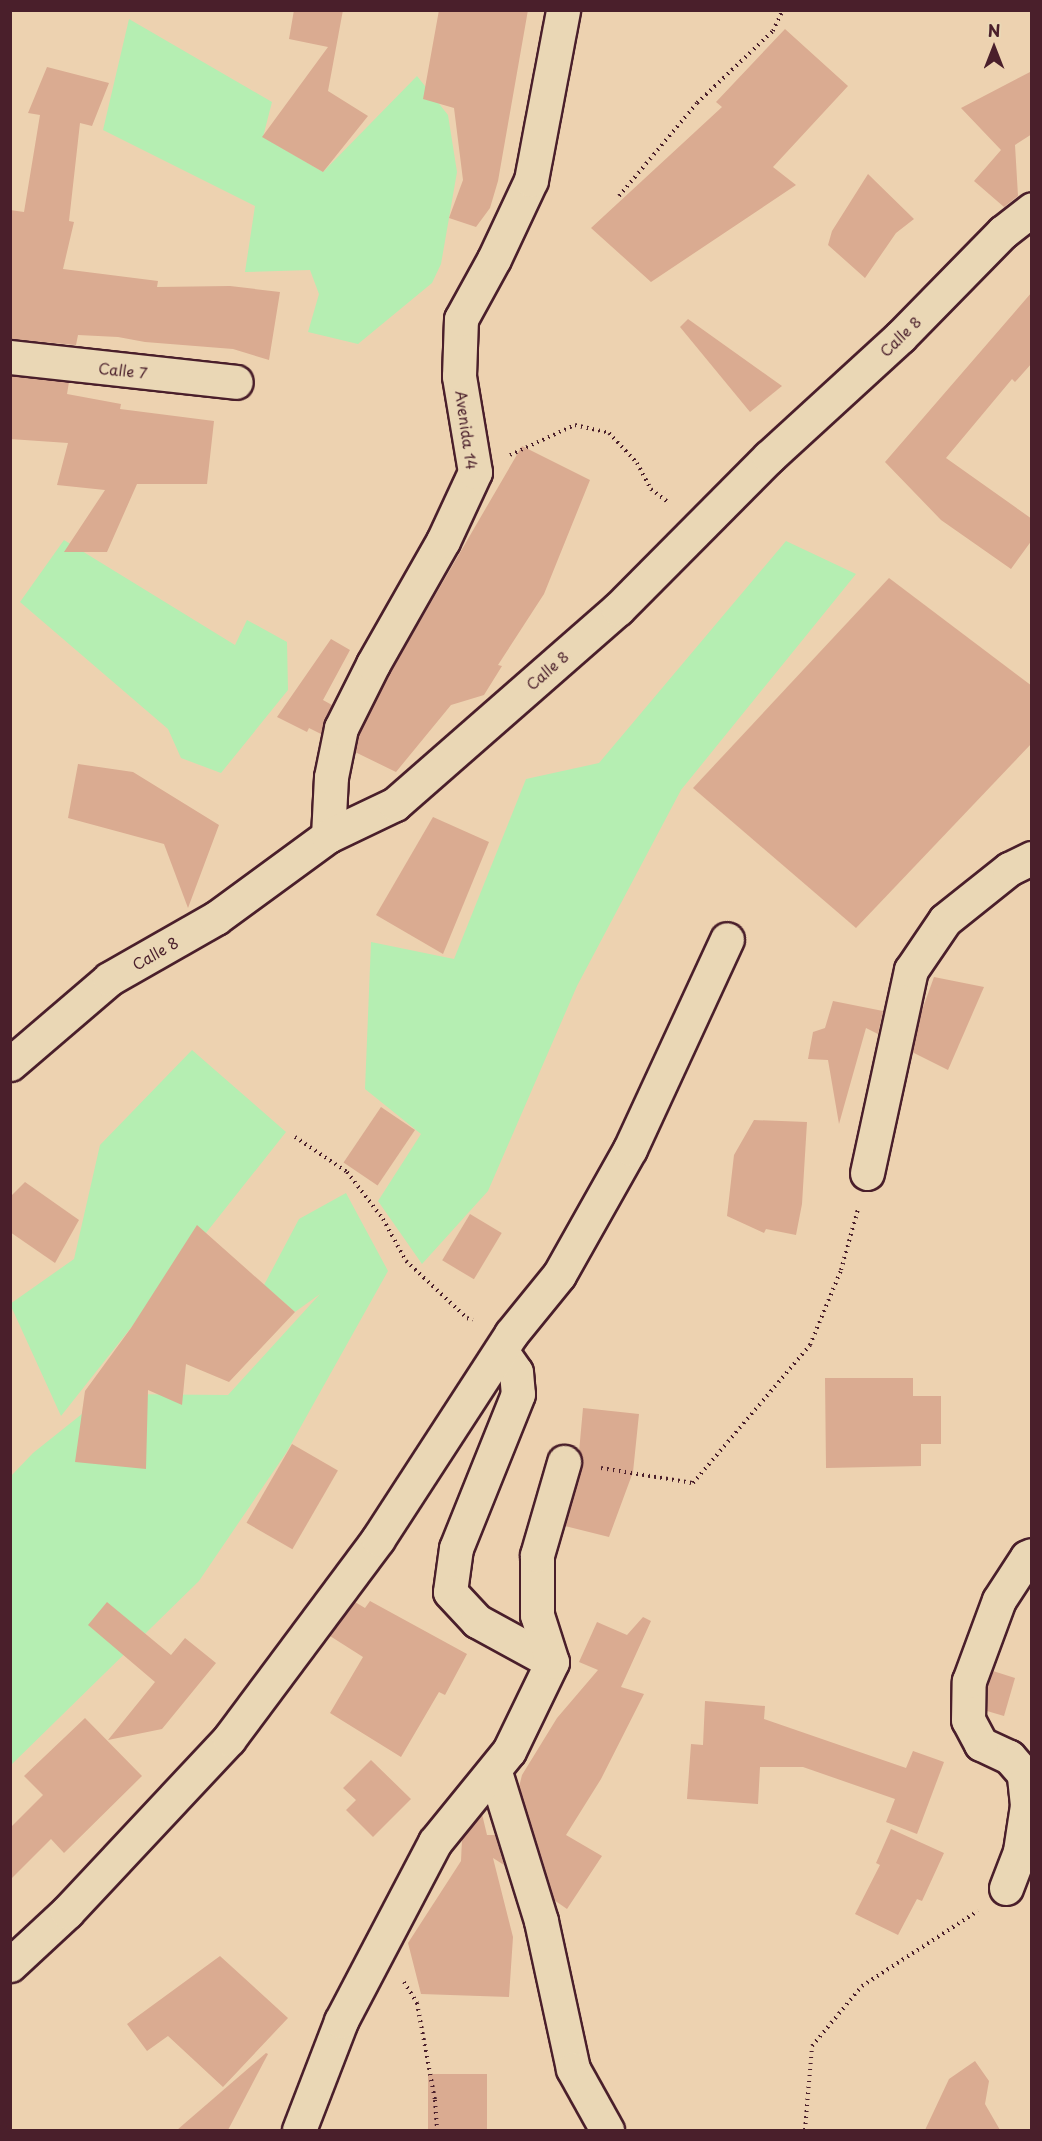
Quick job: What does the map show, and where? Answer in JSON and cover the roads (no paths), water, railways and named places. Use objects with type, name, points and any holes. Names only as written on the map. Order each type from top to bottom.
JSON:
[{"type":"street","name":"Avenida 14","points":[[328,836],[331,777],[341,728],[443,541],[475,472],[459,376],[461,319],[494,259],[531,180],[563,10]]},
{"type":"street","name":"Calle 8","points":[[10,1064],[109,979],[216,918],[328,836],[395,804],[618,609],[769,456],[900,338],[1002,232],[1032,209]]},
{"type":"street","name":"Calle 7","points":[[10,357],[236,382]]},
{"type":"street","points":[[867,1173],[911,970],[945,920],[1009,869],[1032,858]]},
{"type":"street","points":[[10,1965],[67,1912],[230,1739],[378,1539],[507,1343],[559,1275],[630,1149],[728,939]]},
{"type":"street","points":[[507,1343],[516,1372],[518,1394],[456,1548],[450,1592],[477,1621],[552,1662]]},
{"type":"street","points":[[298,2130],[340,2021],[435,1842],[495,1772],[509,1751],[552,1662],[537,1615],[537,1555],[564,1462]]},
{"type":"street","points":[[1006,1887],[1020,1851],[1026,1805],[1024,1774],[1009,1758],[981,1744],[968,1720],[969,1681],[999,1600],[1026,1557],[1032,1555]]},
{"type":"street","points":[[495,1772],[541,1921],[573,2069],[607,2130]]}]
